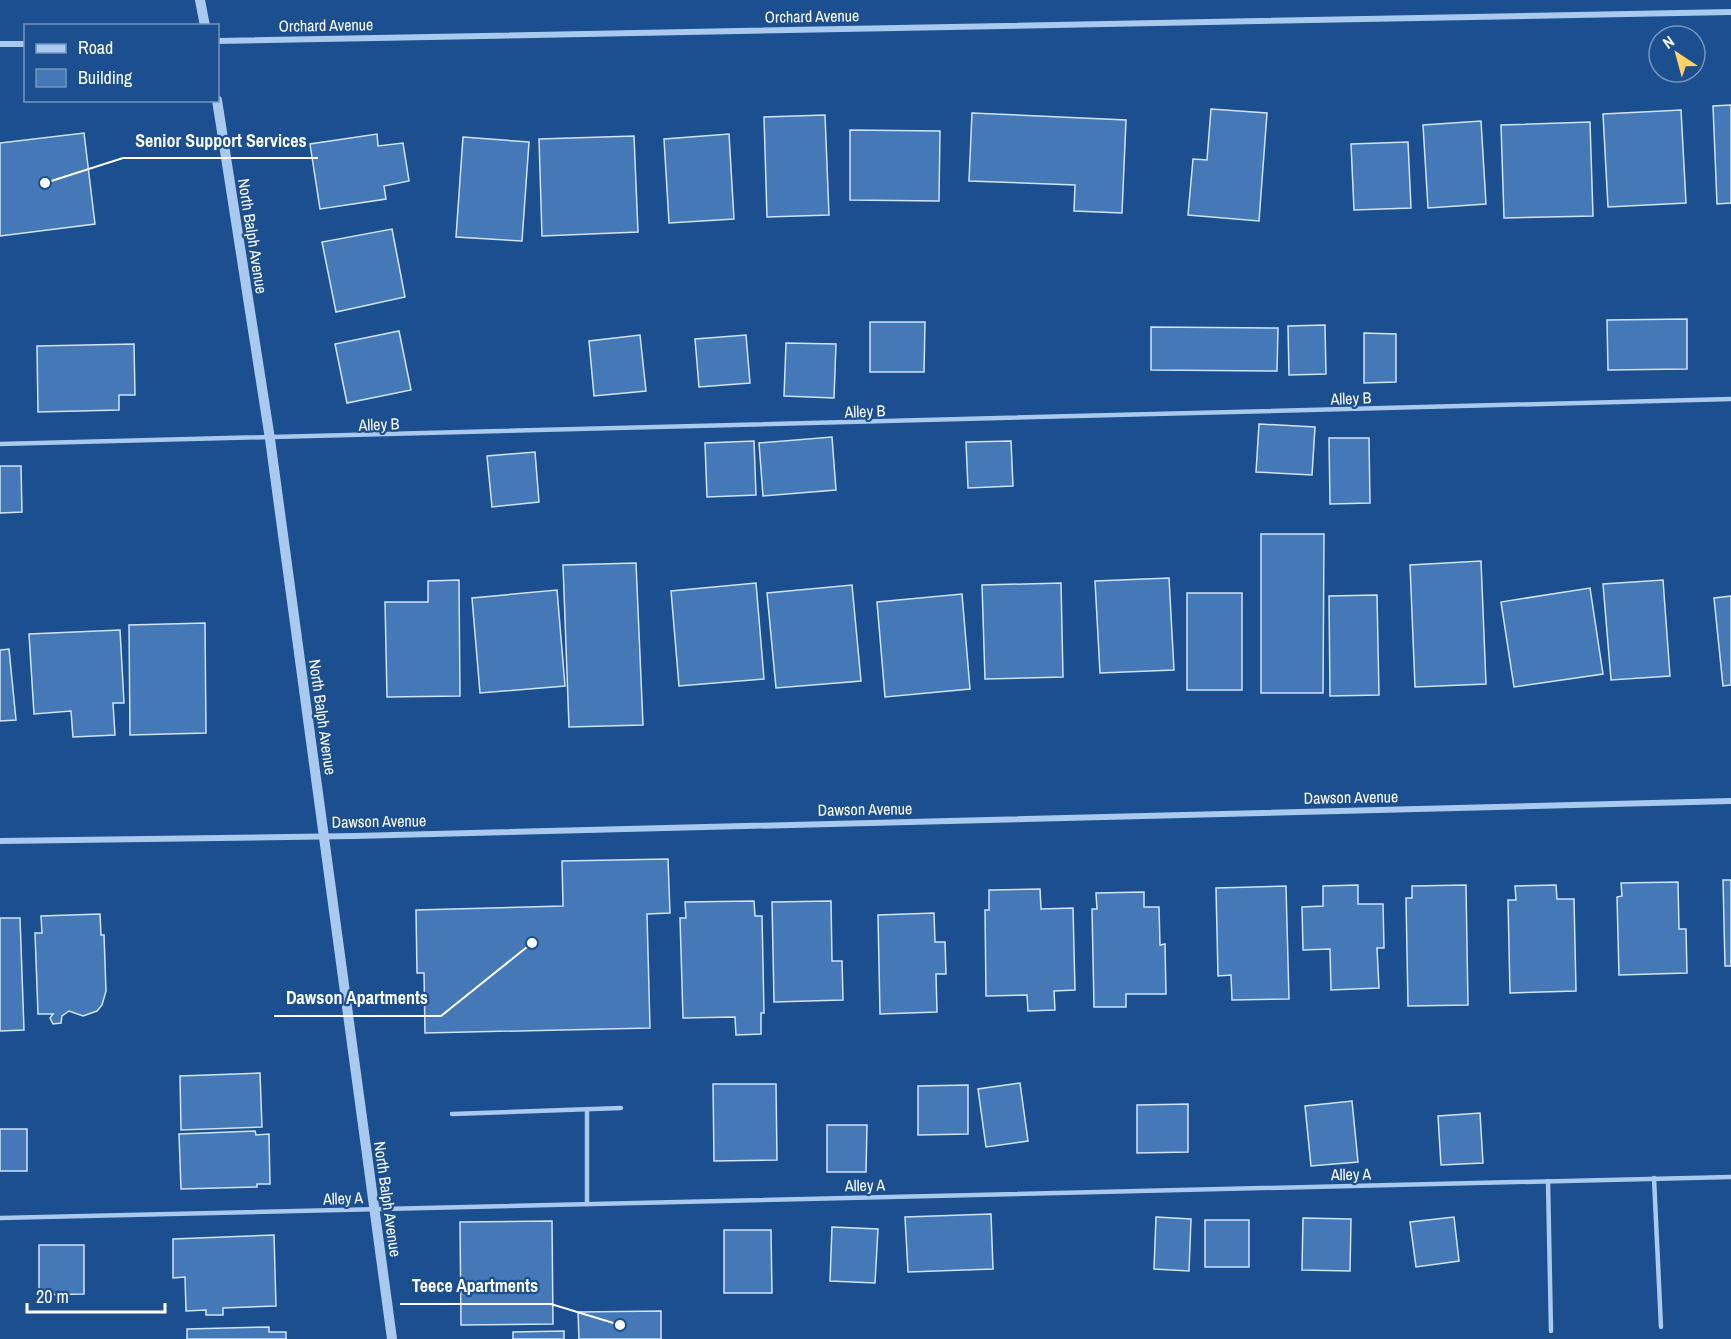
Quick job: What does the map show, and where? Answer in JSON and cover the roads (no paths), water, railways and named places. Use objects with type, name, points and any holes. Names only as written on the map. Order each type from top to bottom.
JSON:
[{"type":"street","points":[[200,0],[205,24]]},
{"type":"street","name":"Orchard Avenue","points":[[219,40],[1731,12]]},
{"type":"street","points":[[0,44],[24,44]]},
{"type":"street","name":"North Balph Avenue","points":[[217,102],[270,439],[392,1339]]},
{"type":"street","name":"Dawson Avenue","points":[[0,841],[324,836],[1731,801]]},
{"type":"lane","name":"Alley B","points":[[0,444],[270,439],[1731,399]]},
{"type":"lane","points":[[452,1114],[621,1108]]},
{"type":"lane","points":[[586,1203],[587,1110]]},
{"type":"lane","name":"Alley A","points":[[0,1218],[1731,1177]]},
{"type":"lane","points":[[1654,1178],[1661,1328]]},
{"type":"lane","points":[[1548,1181],[1551,1330]]},
{"type":"place","name":"Senior Support Services","points":[[45,183]]},
{"type":"place","name":"Dawson Apartments","points":[[532,943]]},
{"type":"place","name":"Teece Apartments","points":[[620,1325]]}]
